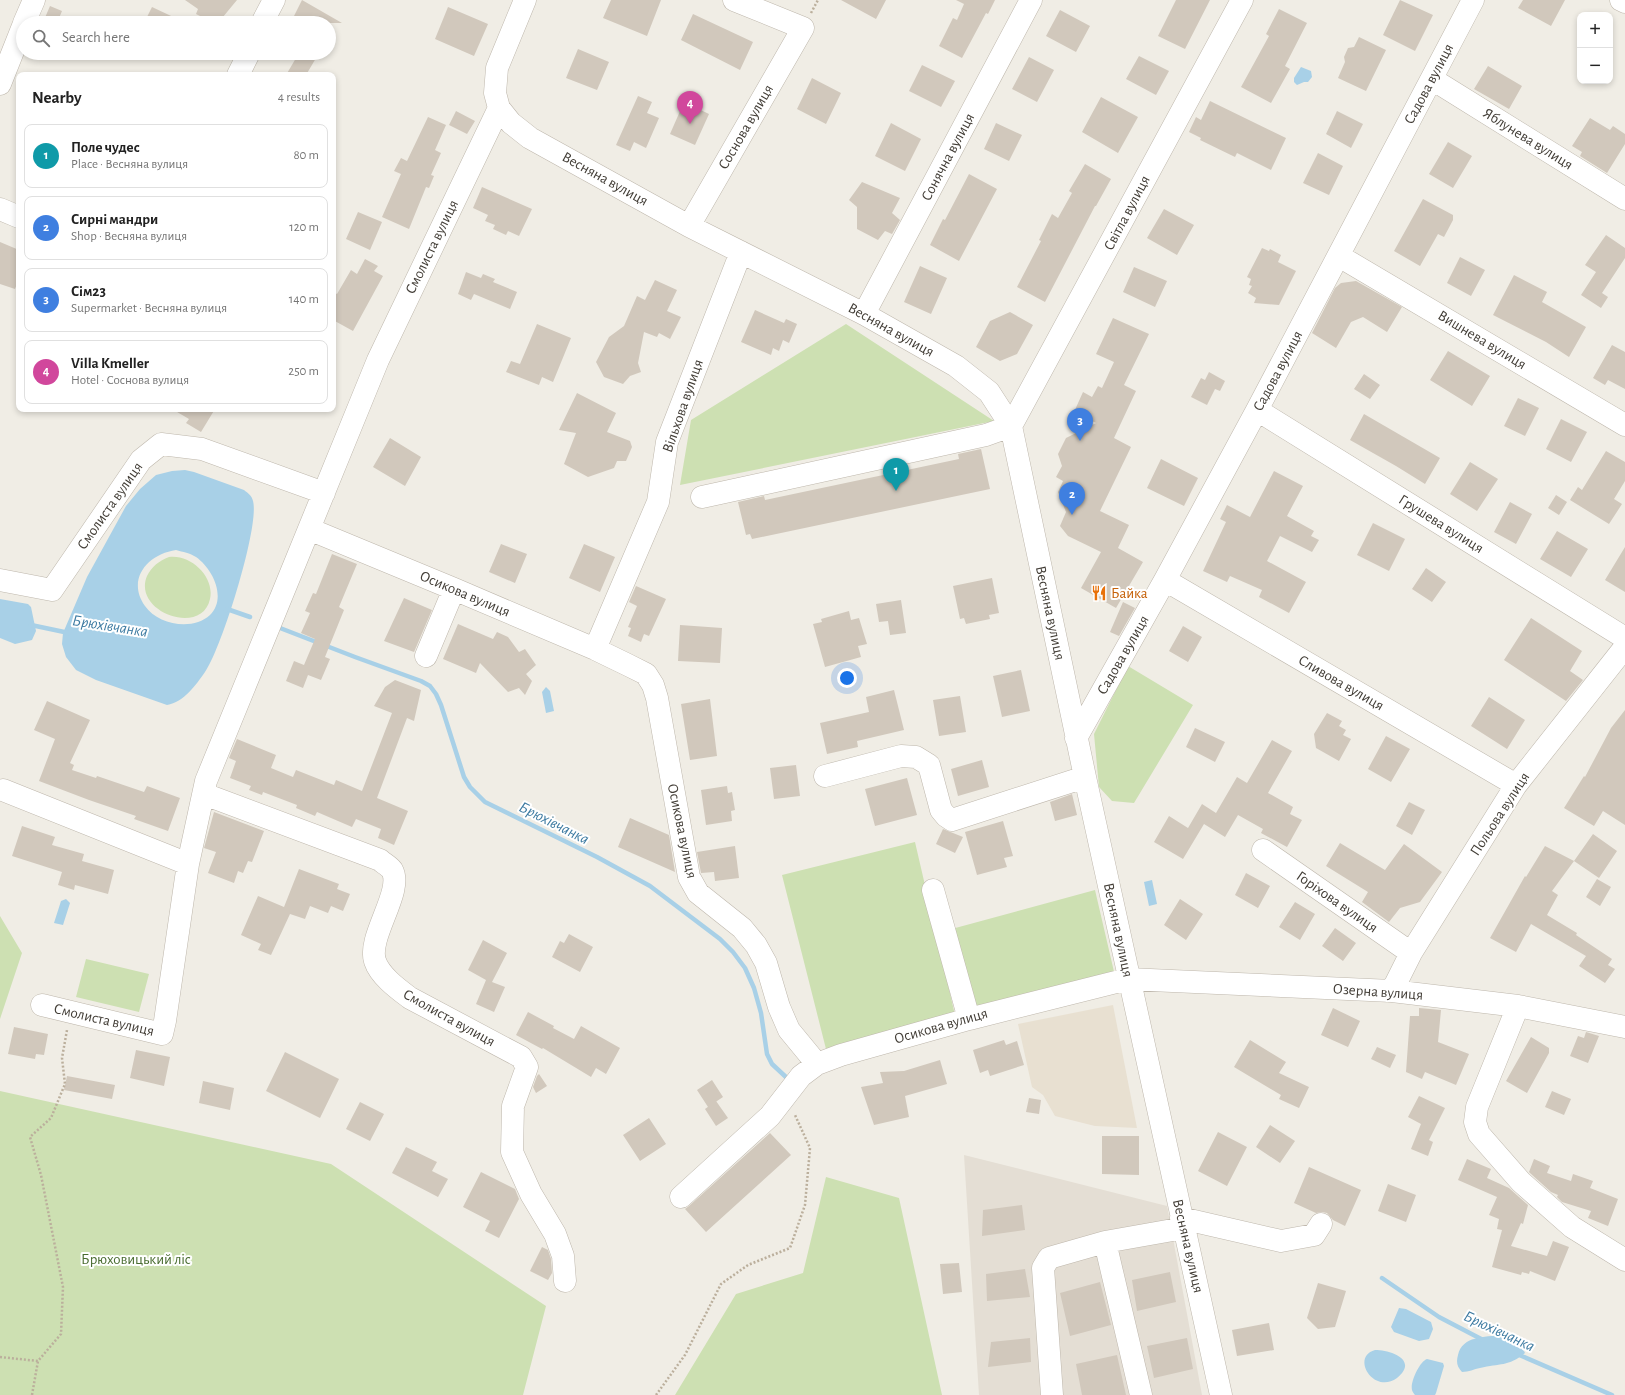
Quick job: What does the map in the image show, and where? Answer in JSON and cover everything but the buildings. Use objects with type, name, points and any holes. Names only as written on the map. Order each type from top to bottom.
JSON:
[{"type":"street","points":[[27,16],[34,0]]},
{"type":"street","points":[[266,16],[274,0]]},
{"type":"street","points":[[499,108],[495,93],[497,68],[525,0]]},
{"type":"street","name":"Соснова вулиця","points":[[689,226],[803,28],[734,0]]},
{"type":"street","name":"Сонячна вулиця","points":[[864,314],[1031,0]]},
{"type":"street","name":"Світла вулиця","points":[[1011,426],[1242,0]]},
{"type":"street","name":"Садова вулиця","points":[[1076,738],[1166,580],[1339,256],[1473,0]]},
{"type":"street","points":[[1621,0],[1625,2]]},
{"type":"street","points":[[0,84],[16,43]]},
{"type":"street","points":[[240,72],[246,60]]},
{"type":"street","name":"Яблунева вулиця","points":[[1432,79],[1625,199]]},
{"type":"street","name":"Весняна вулиця","points":[[499,108],[511,123],[530,138],[689,226],[864,314],[956,366],[989,392],[1011,426],[1084,777],[1221,1395]]},
{"type":"street","name":"Смолиста вулиця","points":[[42,1005],[162,1034],[188,864],[206,781],[378,360],[499,108]]},
{"type":"street","points":[[0,209],[16,216]]},
{"type":"street","name":"Вільхова вулиця","points":[[595,649],[658,502],[667,442],[741,252]]},
{"type":"street","name":"Вишнева вулиця","points":[[1339,256],[1625,425]]},
{"type":"street","name":"Грушева вулиця","points":[[1257,410],[1625,638]]},
{"type":"street","points":[[702,496],[986,435],[1011,426]]},
{"type":"street","name":"Смолиста вулиця","points":[[0,580],[52,590],[141,460],[161,444],[202,449],[324,493]]},
{"type":"street","name":"Осикова вулиця","points":[[309,529],[595,649],[646,674],[657,698],[689,877],[698,893],[742,928],[756,945],[766,963],[779,1007],[789,1030],[816,1064],[841,1055],[969,1018],[1128,979]]},
{"type":"street","name":"Сливова вулиця","points":[[1166,580],[1516,785]]},
{"type":"street","points":[[426,656],[454,589]]},
{"type":"street","name":"Польова вулиця","points":[[1392,992],[1411,953],[1516,785],[1625,647]]},
{"type":"street","points":[[826,776],[901,756],[916,757],[929,765],[941,810],[952,820],[1084,777]]},
{"type":"street","points":[[3,790],[188,864]]},
{"type":"street","name":"Смолиста вулиця","points":[[204,794],[380,860],[391,869],[395,881],[374,948],[375,961],[384,976],[395,988],[410,998],[521,1057],[527,1067],[513,1106],[512,1152],[531,1194],[555,1234],[563,1256],[565,1281]]},
{"type":"street","name":"Горіхова вулиця","points":[[1263,850],[1411,953]]},
{"type":"street","points":[[933,890],[969,1018]]},
{"type":"street","name":"Озерна вулиця","points":[[1128,979],[1392,992],[1518,1006],[1625,1027]]},
{"type":"street","points":[[1518,1006],[1477,1107],[1475,1122],[1478,1134],[1521,1182],[1572,1227],[1625,1260]]},
{"type":"street","points":[[681,1197],[770,1116],[802,1076],[816,1064]]},
{"type":"street","points":[[1052,1395],[1043,1268],[1049,1258],[1105,1242],[1182,1223],[1281,1241],[1314,1235],[1321,1224]]},
{"type":"street","points":[[1105,1242],[1141,1395]]},
{"type":"path","points":[[32,1395],[38,1361],[61,1334],[64,1286],[41,1175],[30,1137],[51,1118],[65,1084],[62,1058],[70,1012]]},
{"type":"path","points":[[656,1395],[685,1355],[721,1284],[748,1265],[790,1248],[805,1205],[810,1148],[787,1096]]},
{"type":"path","points":[[0,1357],[38,1361]]},
{"type":"shaded area","points":[[1113,1005],[1137,1128],[1095,1126],[1055,1116],[1043,1095],[1032,1087],[1018,1024]]},
{"type":"shaded area","points":[[964,1155],[1167,1206],[1202,1395],[979,1395]]},
{"type":"green space","points":[[846,324],[994,421],[680,485],[691,420]]},
{"type":"green space","points":[[169,557],[185,559],[193,563],[205,575],[209,583],[211,591],[210,599],[204,610],[195,616],[183,618],[170,615],[158,609],[149,600],[145,589],[147,576],[156,564]]},
{"type":"green space","points":[[1128,666],[1193,705],[1134,803],[1112,801],[1099,787],[1094,734]]},
{"type":"green space","points":[[915,842],[955,1015],[826,1049],[782,875]]},
{"type":"green space","points":[[1095,890],[1115,976],[975,1017],[948,930]]},
{"type":"green space","points":[[0,916],[22,953],[0,1019]]},
{"type":"green space","points":[[86,959],[149,974],[139,1012],[76,997]]},
{"type":"green space","name":"Брюховицький ліс","points":[[0,1091],[331,1164],[546,1306],[523,1395],[0,1395]]},
{"type":"green space","points":[[826,1177],[899,1198],[942,1395],[675,1395],[736,1294],[803,1273]]},
{"type":"water","points":[[1301,67],[1311,71],[1312,77],[1308,82],[1297,85],[1294,82],[1294,78]]},
{"type":"water","points":[[185,470],[194,472],[244,490],[250,495],[253,501],[254,515],[251,535],[238,588],[212,659],[205,672],[189,692],[179,700],[167,705],[96,680],[76,670],[66,657],[62,644],[63,633],[87,577],[126,506],[140,489],[156,475],[172,471]],"holes":[[[176,550],[194,556],[202,562],[212,576],[218,592],[215,608],[210,615],[203,620],[194,623],[176,624],[158,618],[145,606],[140,596],[138,586],[139,577],[143,569],[149,562],[157,557],[166,552]]]},
{"type":"water","points":[[0,599],[28,604],[31,607],[36,631],[32,640],[15,644],[0,638]]},
{"type":"water","points":[[546,687],[550,691],[554,711],[546,713],[542,692]]},
{"type":"water","points":[[1152,880],[1157,904],[1149,906],[1144,882]]},
{"type":"water","points":[[66,899],[70,903],[63,925],[54,923],[61,901]]},
{"type":"water","points":[[1399,1308],[1406,1309],[1431,1322],[1433,1329],[1429,1339],[1419,1341],[1394,1332],[1391,1327]]},
{"type":"water","points":[[1501,1335],[1516,1345],[1522,1347],[1525,1353],[1509,1363],[1462,1372],[1457,1364],[1457,1360],[1460,1349],[1464,1344],[1481,1337]]},
{"type":"water","points":[[1375,1350],[1395,1354],[1404,1361],[1405,1366],[1403,1372],[1397,1378],[1388,1382],[1380,1382],[1368,1373],[1365,1366],[1365,1360],[1368,1354]]},
{"type":"water","points":[[1427,1359],[1443,1363],[1444,1366],[1436,1393],[1435,1395],[1415,1395],[1412,1390],[1414,1377],[1421,1364]]},
{"type":"waterway","name":"Брюхівчанка","points":[[226,610],[227,609],[250,617]]},
{"type":"waterway","name":"Брюхівчанка","points":[[31,625],[69,633]]},
{"type":"waterway","name":"Брюхівчанка","points":[[280,628],[421,681],[430,686],[441,705],[464,777],[470,787],[485,802],[597,857],[650,886],[720,939],[733,952],[745,968],[754,988],[761,1013],[767,1054],[772,1064],[787,1078]]},
{"type":"waterway","name":"Брюхівчанка","points":[[1382,1278],[1439,1317],[1485,1341]]},
{"type":"waterway","name":"Брюхівчанка","points":[[1517,1354],[1612,1395]]},
{"type":"place","name":"Villa Kmeller","points":[[690,124]]},
{"type":"place","name":"Сім23","points":[[1080,441]]},
{"type":"place","name":"Поле чудес","points":[[896,491]]},
{"type":"place","name":"Сирні мандри","points":[[1072,515]]},
{"type":"place","name":"Байка","points":[[1099,593]]}]
